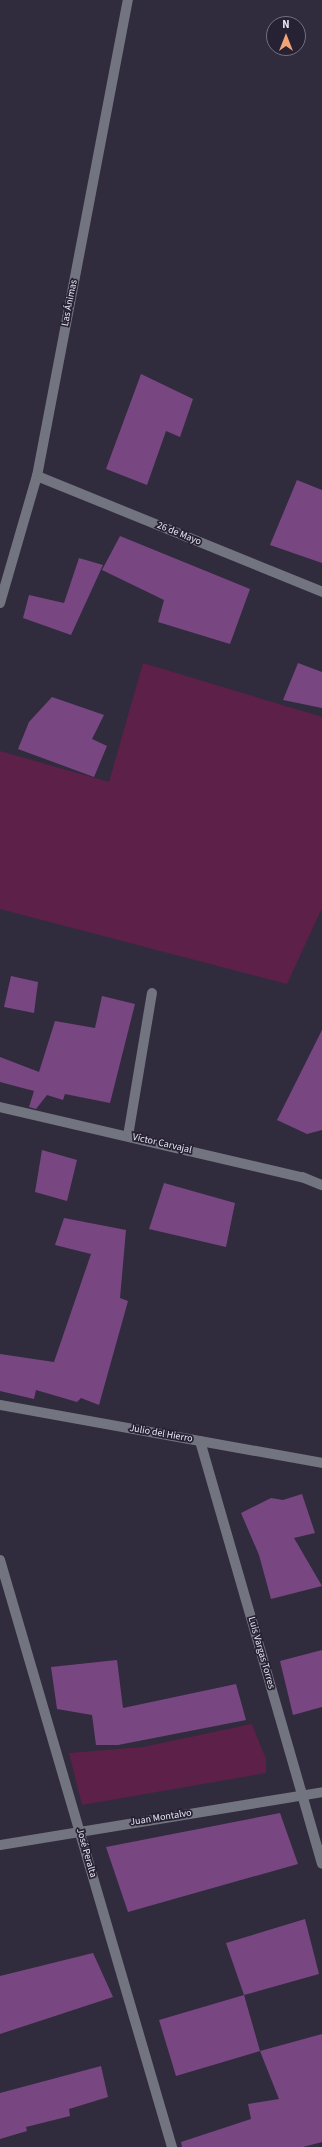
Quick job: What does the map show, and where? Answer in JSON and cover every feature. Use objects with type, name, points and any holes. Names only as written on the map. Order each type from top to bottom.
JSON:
[{"type":"street","name":"Las Ánimas","points":[[0,603],[37,476],[128,0]]},
{"type":"street","name":"26 de Mayo","points":[[37,476],[322,592]]},
{"type":"street","points":[[128,1136],[152,993]]},
{"type":"street","name":"Víctor Carvajal","points":[[0,1107],[302,1177],[322,1185]]},
{"type":"street","name":"Julio del Hierro","points":[[0,1405],[322,1463]]},
{"type":"street","name":"Luis Vargas Torres","points":[[200,1441],[322,1864]]},
{"type":"street","name":"José Peralta","points":[[0,1560],[172,2147]]},
{"type":"street","name":"Juan Montalvo","points":[[0,1845],[322,1792]]},
{"type":"shaded area","points":[[143,663],[322,717],[322,908],[287,984],[0,909],[0,751],[109,782]]},
{"type":"shaded area","points":[[252,1724],[266,1759],[266,1773],[82,1805],[69,1753],[143,1747]]},
{"type":"building","points":[[141,374],[193,399],[180,437],[166,431],[147,485],[106,469]]},
{"type":"building","points":[[297,480],[322,490],[322,563],[270,545]]},
{"type":"building","points":[[120,536],[250,589],[230,644],[158,622],[164,600],[102,570]]},
{"type":"building","points":[[79,558],[103,565],[71,635],[23,618],[29,595],[64,603]]},
{"type":"building","points":[[298,663],[322,672],[322,708],[283,700]]},
{"type":"building","points":[[52,697],[104,715],[92,739],[107,746],[94,777],[18,749],[29,722]]},
{"type":"building","points":[[11,976],[38,982],[34,1013],[4,1007]]},
{"type":"building","points":[[102,996],[135,1004],[110,1103],[65,1094],[63,1100],[47,1095],[36,1109],[29,1107],[34,1091],[0,1082],[0,1057],[39,1072],[55,1021],[95,1028]]},
{"type":"building","points":[[322,1030],[322,1130],[307,1134],[277,1120]]},
{"type":"building","points":[[42,1150],[77,1160],[67,1201],[35,1192]]},
{"type":"building","points":[[164,1183],[235,1203],[226,1247],[149,1229]]},
{"type":"building","points":[[64,1218],[126,1230],[120,1298],[128,1301],[99,1405],[81,1398],[77,1402],[36,1390],[34,1399],[0,1391],[0,1354],[54,1362],[91,1254],[55,1245]]},
{"type":"building","points":[[302,1494],[315,1533],[294,1538],[322,1586],[271,1599],[259,1555],[241,1513],[271,1498],[283,1500]]},
{"type":"building","points":[[322,1650],[322,1707],[293,1715],[280,1661]]},
{"type":"building","points":[[117,1660],[123,1708],[236,1684],[246,1720],[118,1745],[96,1745],[92,1715],[57,1709],[51,1667]]},
{"type":"building","points":[[280,1813],[298,1864],[128,1912],[106,1847]]},
{"type":"building","points":[[305,1919],[319,1974],[244,1995],[226,1943]]},
{"type":"building","points":[[93,1953],[113,1997],[0,2034],[0,1976]]},
{"type":"building","points":[[244,1995],[260,2051],[176,2076],[159,2020]]},
{"type":"building","points":[[322,2034],[322,2142],[303,2147],[182,2147],[181,2142],[251,2119],[248,2104],[279,2099],[260,2051]]},
{"type":"building","points":[[101,2066],[108,2097],[69,2109],[70,2116],[26,2127],[27,2131],[0,2139],[0,2093]]}]
